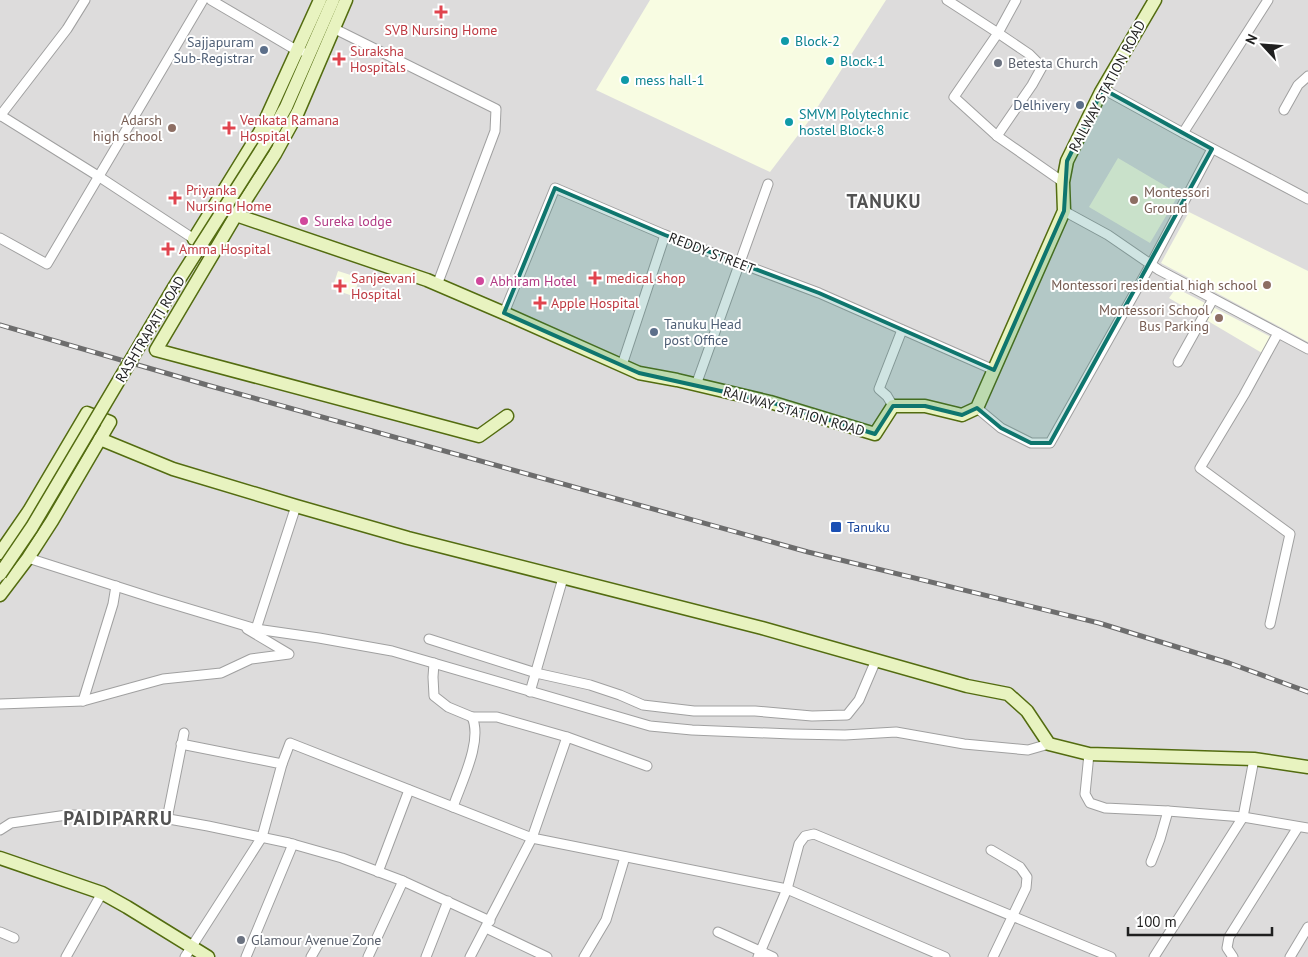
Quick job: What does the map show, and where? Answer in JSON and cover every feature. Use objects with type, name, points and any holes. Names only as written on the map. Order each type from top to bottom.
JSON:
[{"type":"street","points":[[85,0],[66,30],[0,115],[194,239],[260,132],[303,51],[320,0]]},
{"type":"street","points":[[0,238],[47,264],[203,0]]},
{"type":"street","points":[[211,0],[303,51]]},
{"type":"street","name":"RASHTRAPATI ROAD","points":[[0,574],[32,527],[173,289],[267,141],[286,107],[303,51],[333,0]]},
{"type":"street","points":[[346,0],[298,112],[275,154],[156,350],[479,436],[506,416]]},
{"type":"street","points":[[947,0],[1029,54],[1042,66],[1032,85],[997,136]]},
{"type":"street","points":[[1016,0],[998,33],[954,97],[997,136],[1064,182]]},
{"type":"street","name":"RAILWAY STATION ROAD","points":[[977,408],[1064,211],[1064,182],[1067,160],[1103,89],[1154,0]]},
{"type":"street","points":[[1183,133],[1268,0]]},
{"type":"street","points":[[334,28],[496,109],[495,131],[437,284]]},
{"type":"street","points":[[1284,110],[1298,85],[1308,76]]},
{"type":"street","points":[[1103,89],[1308,199]]},
{"type":"street","points":[[902,330],[879,389],[887,396],[893,406],[925,406],[962,415],[977,408],[1002,428],[1030,443],[1050,443],[1151,264],[1212,149]]},
{"type":"street","points":[[696,384],[768,184]]},
{"type":"street","name":"REDDY STREET","points":[[504,312],[555,188],[665,236],[819,293],[994,370]]},
{"type":"street","points":[[1064,211],[1108,235],[1151,264],[1308,349]]},
{"type":"street","name":"RAILWAY STATION ROAD","points":[[236,216],[437,284],[639,373],[696,384],[770,402],[875,434],[893,406]]},
{"type":"street","points":[[622,365],[665,236]]},
{"type":"street","points":[[1178,362],[1214,299]]},
{"type":"street","points":[[1270,624],[1290,534],[1200,468],[1244,395],[1278,333]]},
{"type":"street","points":[[0,554],[29,511],[87,413],[110,422],[52,521],[0,596]]},
{"type":"street","points":[[100,439],[173,468],[408,538],[762,628],[967,686],[1008,694],[1027,711],[1049,744]]},
{"type":"street","points":[[256,629],[296,506]]},
{"type":"street","points":[[29,511],[52,521]]},
{"type":"street","points":[[28,558],[256,629],[374,648],[434,663],[650,726],[692,730],[845,735],[896,732],[964,744],[1028,750],[1049,744],[1089,754],[1254,759],[1308,767]]},
{"type":"street","points":[[530,692],[563,578]]},
{"type":"street","points":[[83,701],[113,604],[116,586]]},
{"type":"street","points":[[0,704],[83,701],[163,679],[221,673],[250,659],[289,654],[236,623]]},
{"type":"street","points":[[429,639],[536,673],[590,685],[643,705],[694,711],[755,712],[812,716],[847,715],[858,700],[876,660]]},
{"type":"street","points":[[434,663],[434,696],[448,707],[472,717],[497,717],[567,738],[647,766]]},
{"type":"street","points":[[453,807],[473,749],[475,725],[472,717]]},
{"type":"street","points":[[167,819],[184,733]]},
{"type":"street","points":[[470,957],[532,838],[567,738]]},
{"type":"street","points":[[188,952],[262,837],[282,764],[290,743],[532,838],[787,889],[945,957]]},
{"type":"street","points":[[182,744],[282,764]]},
{"type":"street","points":[[1089,754],[1085,794],[1090,803],[1105,808],[1168,810],[1244,817],[1308,828]]},
{"type":"street","points":[[1154,957],[1244,817],[1254,759]]},
{"type":"street","points":[[378,872],[409,790]]},
{"type":"street","points":[[1151,862],[1168,810]]},
{"type":"street","points":[[0,830],[11,823],[67,815],[152,816],[293,844],[342,858],[403,881],[448,901],[547,957]]},
{"type":"street","points":[[1233,957],[1228,948],[1229,937],[1298,827]]},
{"type":"street","points":[[759,954],[787,889],[799,844],[805,836],[814,834],[1111,957]]},
{"type":"street","points":[[246,957],[293,844]]},
{"type":"street","points":[[991,850],[1020,867],[1027,877],[1026,888],[993,957]]},
{"type":"street","points":[[584,957],[606,920],[625,857]]},
{"type":"street","points":[[1,861],[64,879],[102,893],[127,907],[188,952],[208,957]]},
{"type":"street","points":[[368,957],[403,881]]},
{"type":"street","points":[[66,957],[102,893]]},
{"type":"street","points":[[426,957],[448,901]]},
{"type":"street","points":[[1292,956],[1308,927]]},
{"type":"street","points":[[0,932],[14,938]]},
{"type":"street","points":[[718,932],[759,954],[773,957]]},
{"type":"street","points":[[311,957],[319,943]]},
{"type":"highlighted area","points":[[1103,89],[1212,149],[1050,443],[1031,443],[1001,428],[977,408],[962,415],[925,406],[893,406],[875,434],[770,402],[639,373],[504,313],[555,188],[665,235],[819,293],[994,370],[1064,211],[1067,161]]},
{"type":"shaded area","points":[[0,0],[1308,0],[1308,957],[0,957]]},
{"type":"shaded area","points":[[650,0],[886,0],[808,122],[770,172],[596,90]]},
{"type":"shaded area","name":"Montessori Ground","points":[[1118,158],[1179,194],[1150,243],[1089,207]]},
{"type":"shaded area","points":[[1189,212],[1308,271],[1308,342],[1161,263]]},
{"type":"shaded area","points":[[338,271],[360,278],[353,296],[332,289]]},
{"type":"shaded area","name":"Montessori School Bus Parking","points":[[1176,288],[1275,339],[1262,353],[1169,298]]},
{"type":"railway","points":[[0,325],[207,385],[808,552],[1099,623],[1229,663],[1308,692]]},
{"type":"place","name":"SVB Nursing Home","points":[[441,12]]},
{"type":"place","name":"Block-2","points":[[785,41]]},
{"type":"place","name":"Sajjapuram Sub-Registrar","points":[[264,50]]},
{"type":"place","name":"Suraksha Hospitals","points":[[339,59]]},
{"type":"place","name":"Block-1","points":[[830,61]]},
{"type":"place","name":"Betesta Church","points":[[998,63]]},
{"type":"place","name":"mess hall-1","points":[[625,80]]},
{"type":"place","name":"Delhivery","points":[[1080,105]]},
{"type":"place","name":"SMVM Polytechnic hostel Block-8","points":[[789,122]]},
{"type":"place","name":"Adarsh high school","points":[[172,128]]},
{"type":"place","name":"Venkata Ramana Hospital","points":[[229,128]]},
{"type":"place","name":"Priyanka Nursing Home","points":[[175,198]]},
{"type":"place","name":"Montessori Ground","points":[[1134,200]]},
{"type":"place","name":"Sureka lodge","points":[[304,221]]},
{"type":"place","name":"Amma Hospital","points":[[168,249]]},
{"type":"place","name":"medical shop","points":[[595,278]]},
{"type":"place","name":"Abhiram Hotel","points":[[480,281]]},
{"type":"place","name":"Montessori residential high school","points":[[1267,285]]},
{"type":"place","name":"Sanjeevani Hospital","points":[[340,286]]},
{"type":"place","name":"Apple Hospital","points":[[540,303]]},
{"type":"place","name":"Montessori School Bus Parking","points":[[1219,318]]},
{"type":"place","name":"Tanuku Head post Office","points":[[654,332]]},
{"type":"place","name":"Tanuku","points":[[836,527]]},
{"type":"place","name":"Glamour Avenue Zone","points":[[241,940]]},
{"type":"district","name":"TANUKU","points":[[884,201]]},
{"type":"district","name":"PAIDIPARRU","points":[[118,818]]}]
